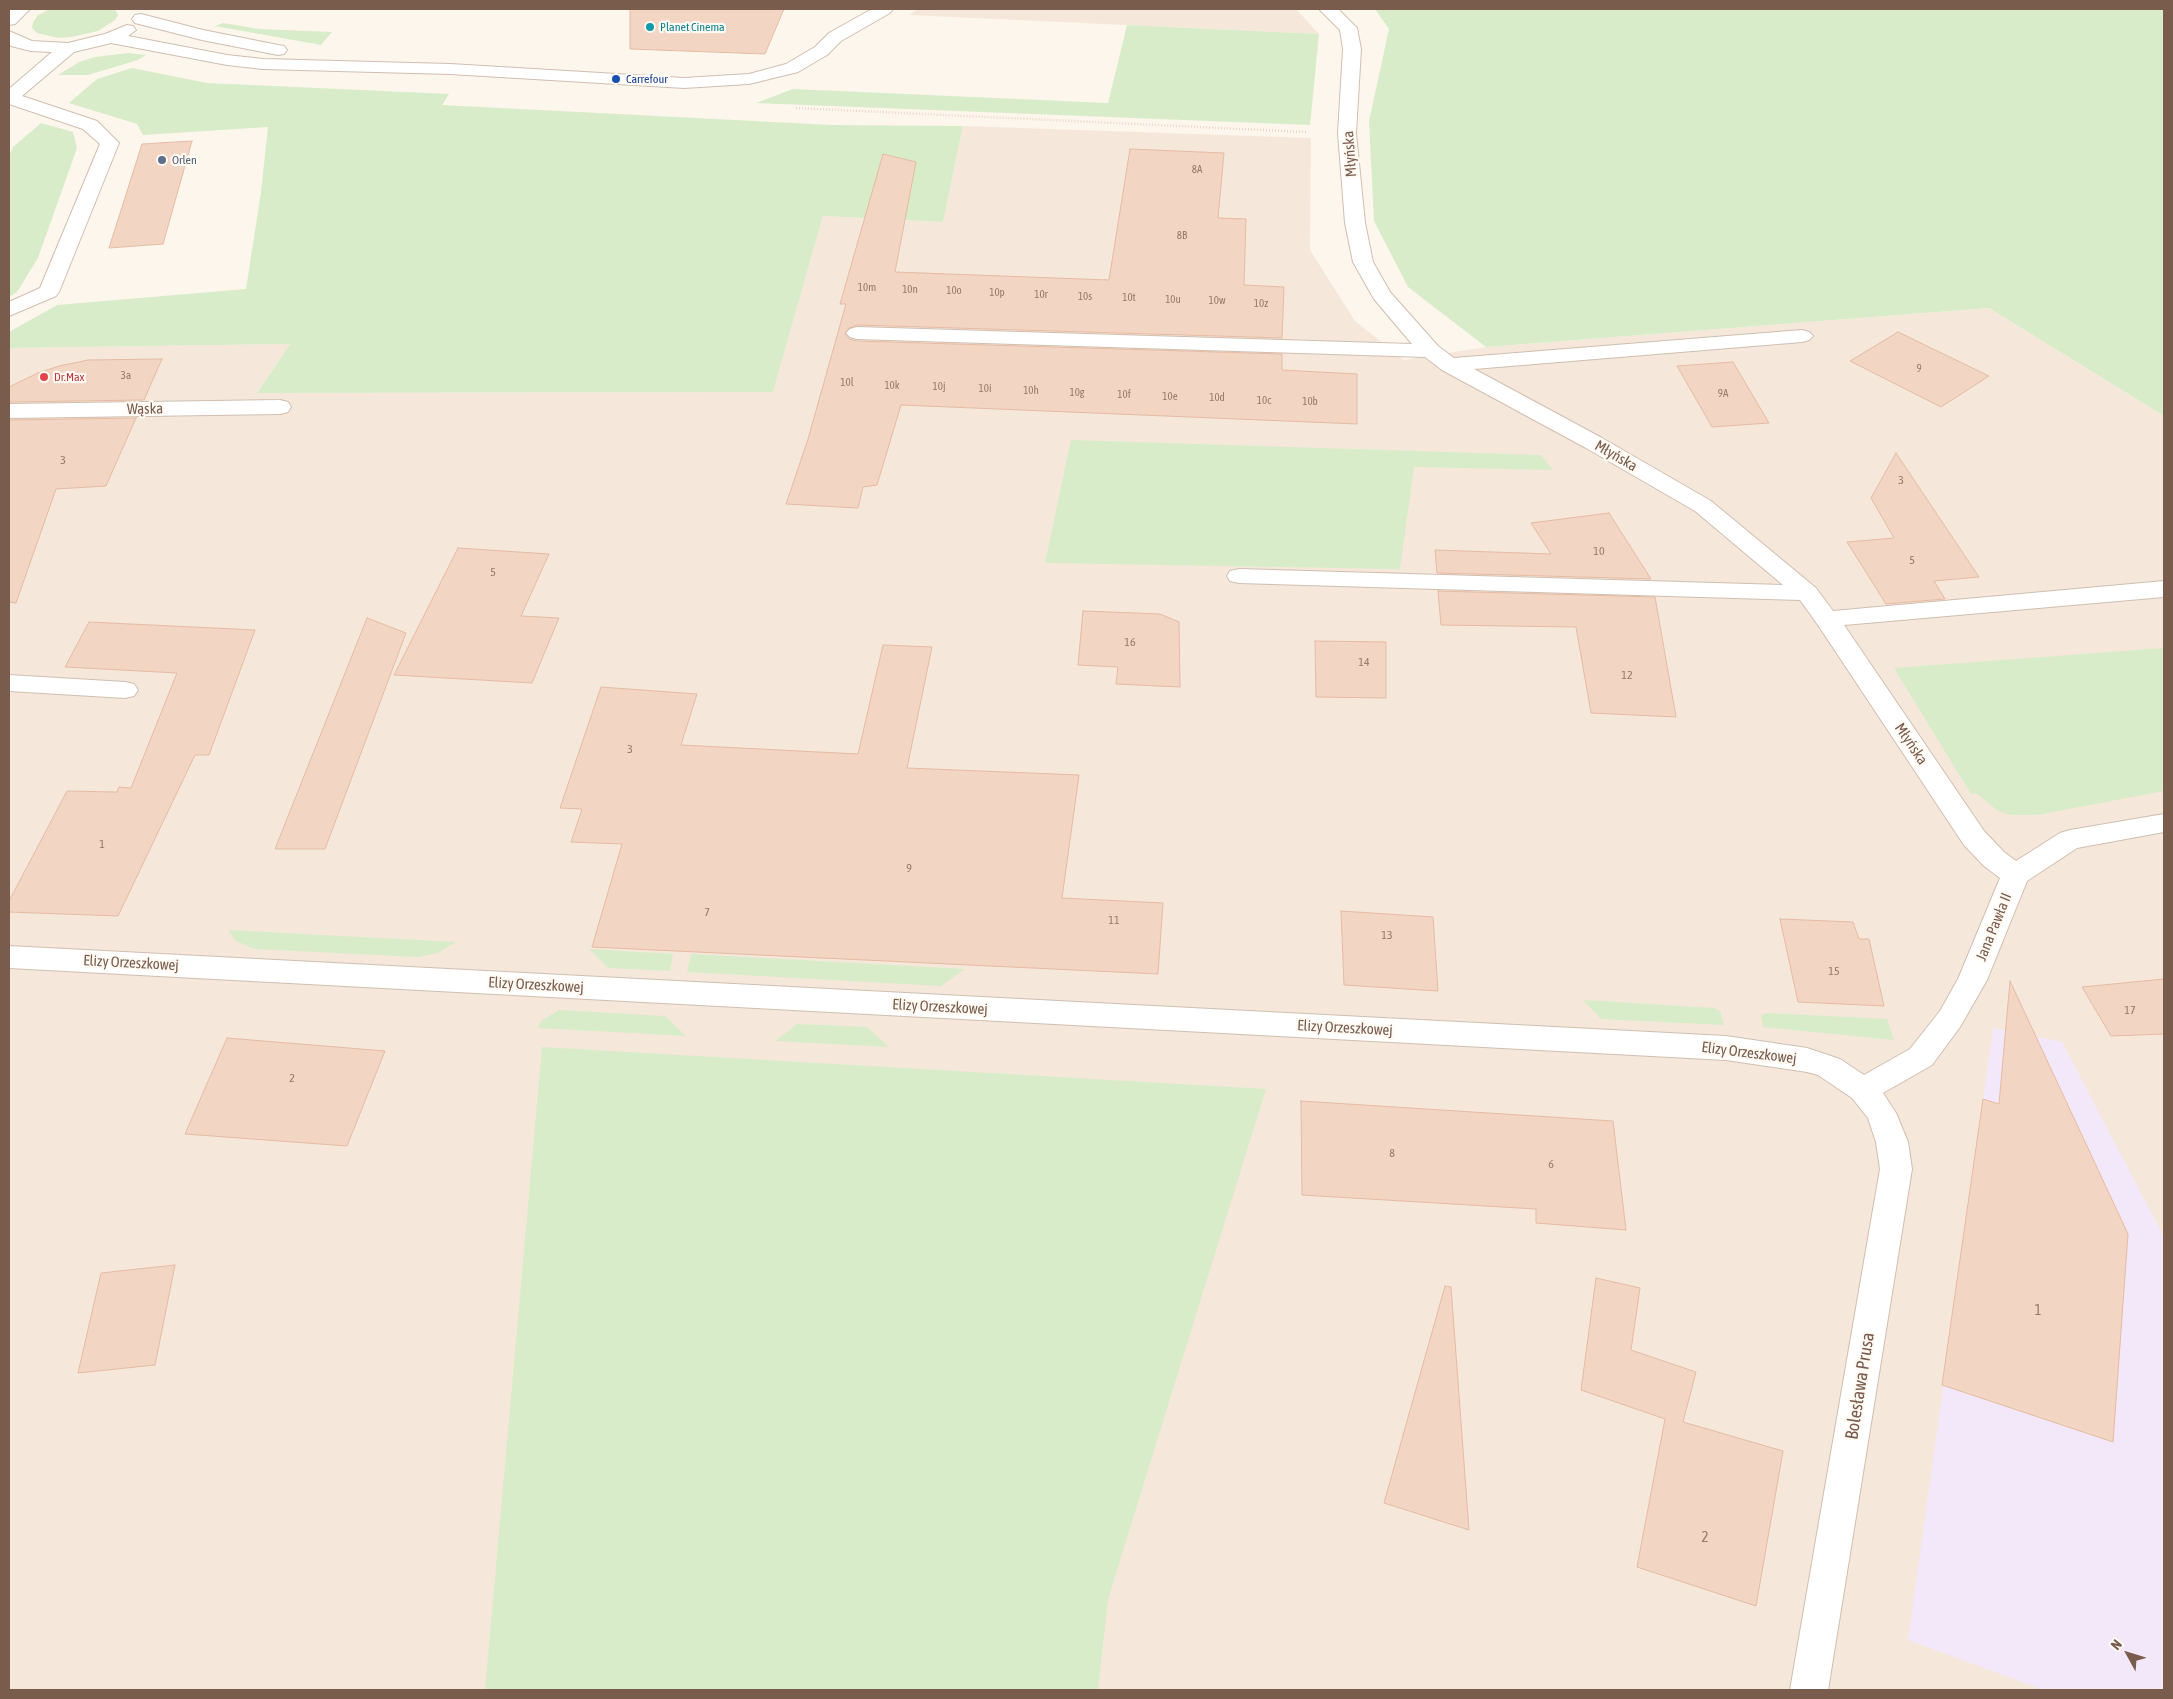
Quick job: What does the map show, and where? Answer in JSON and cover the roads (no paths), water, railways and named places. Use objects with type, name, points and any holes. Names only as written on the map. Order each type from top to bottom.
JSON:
[{"type":"street","points":[[9,20],[21,9]]},
{"type":"street","points":[[835,37],[851,9]]},
{"type":"street","points":[[111,38],[227,60],[264,64],[360,65],[693,82],[749,79],[792,68],[821,51],[835,37],[884,9]]},
{"type":"street","name":"Młyńska","points":[[1328,9],[1348,28],[1352,49],[1347,133],[1355,223],[1363,262],[1381,295],[1430,351],[1450,365],[1594,443],[1703,506],[1807,593],[1827,619],[1974,838],[1994,859],[2015,875]]},
{"type":"street","points":[[12,44],[68,48],[111,38],[134,26],[142,14],[202,35],[360,65]]},
{"type":"street","points":[[9,98],[68,48]]},
{"type":"street","points":[[9,98],[90,125],[110,143],[49,292],[9,310]]},
{"type":"street","points":[[857,333],[1430,351]]},
{"type":"street","points":[[1450,365],[1802,336]]},
{"type":"street","name":"Wąska","points":[[9,411],[280,407]]},
{"type":"street","points":[[1239,576],[1807,593]]},
{"type":"street","points":[[1827,619],[2164,589]]},
{"type":"street","points":[[9,683],[125,690]]},
{"type":"street","name":"Jana Pawła II","points":[[1863,1090],[1921,1057],[1950,1019],[1972,980],[2015,875],[2070,840],[2164,823]]},
{"type":"street","name":"Elizy Orzeszkowej","points":[[9,957],[1726,1048],[1807,1060],[1829,1068],[1863,1090]]},
{"type":"street","name":"Bolesława Prusa","points":[[1809,1690],[1896,1169],[1892,1142],[1881,1113],[1863,1090]]},
{"type":"place","name":"Planet Cinema","points":[[650,27]]},
{"type":"place","name":"Carrefour","points":[[616,79]]},
{"type":"place","name":"Orlen","points":[[162,160]]},
{"type":"place","name":"Dr.Max","points":[[44,377]]}]
